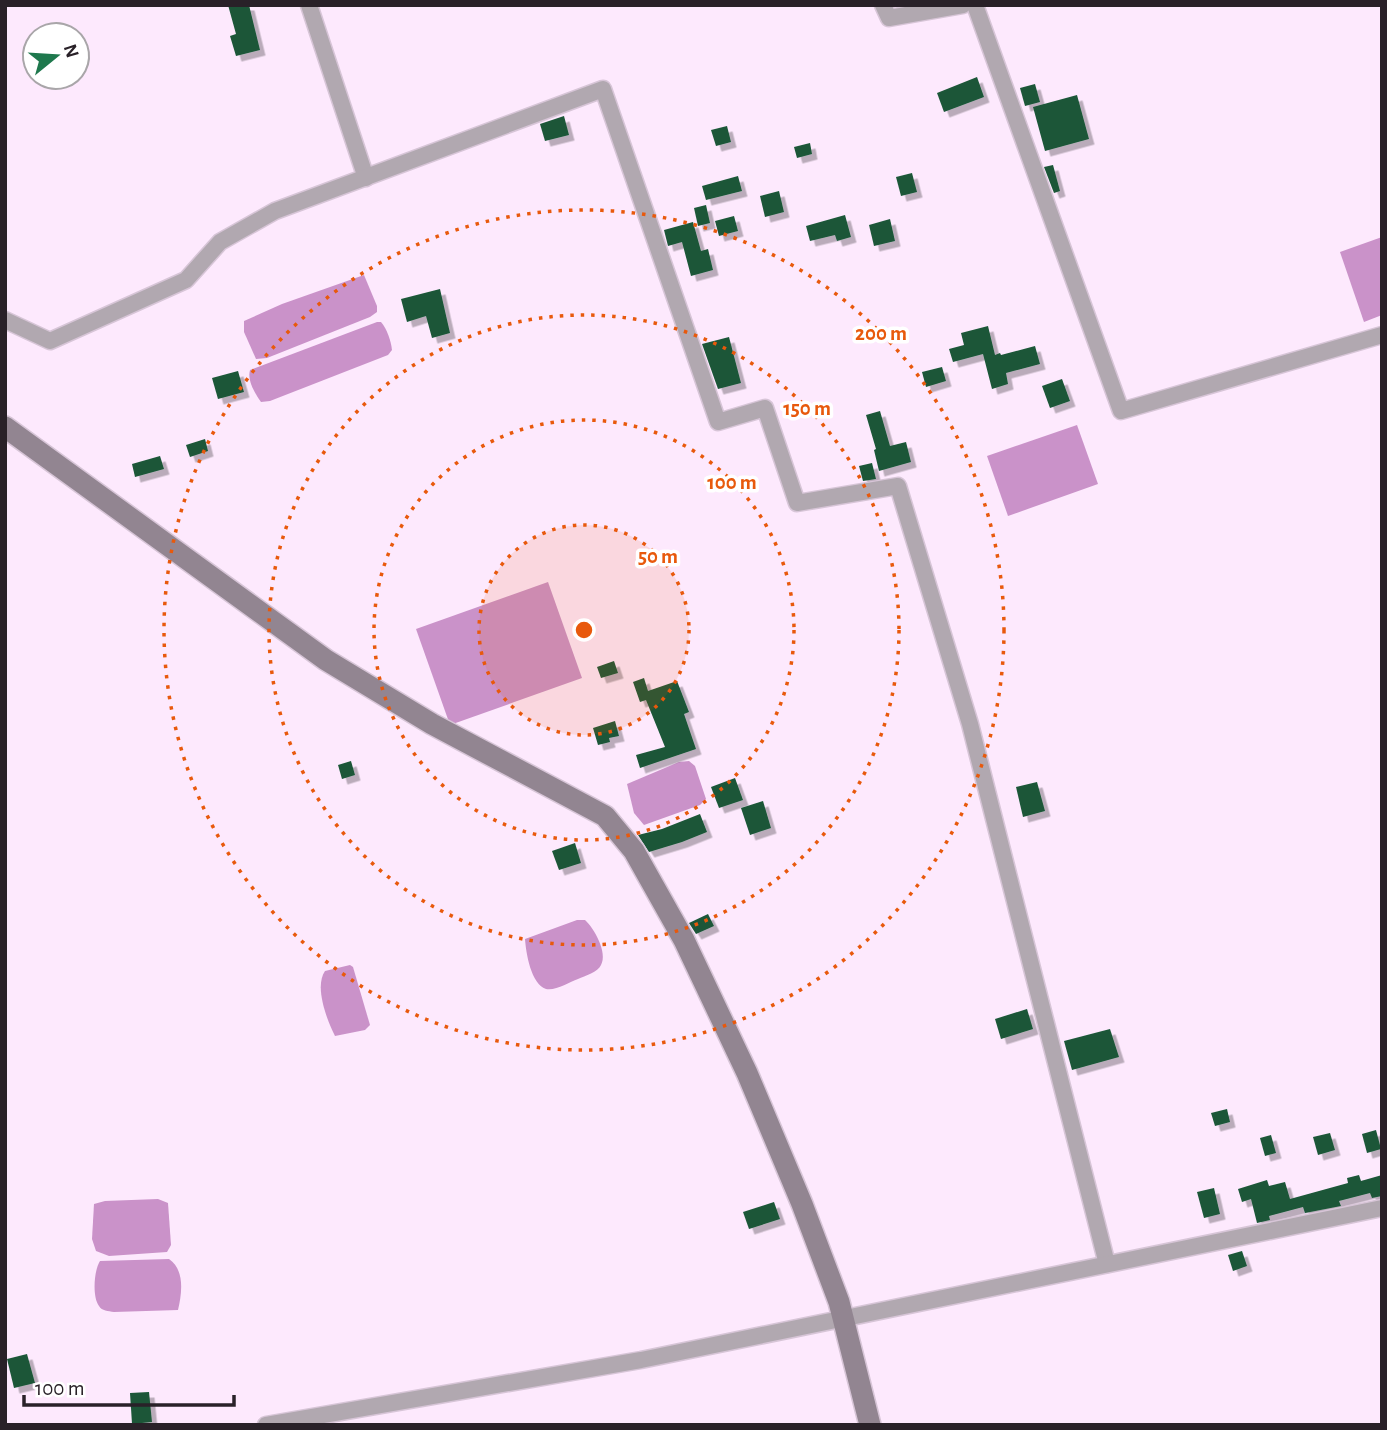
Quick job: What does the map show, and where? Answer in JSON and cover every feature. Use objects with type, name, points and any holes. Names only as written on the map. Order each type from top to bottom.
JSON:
[{"type":"main road","points":[[5,427],[326,660],[432,724],[605,816],[634,851],[684,940],[747,1073],[802,1204],[843,1318],[870,1425]]},
{"type":"street","points":[[309,5],[366,178]]},
{"type":"street","points":[[883,5],[889,18],[963,5]]},
{"type":"street","points":[[975,5],[1121,411],[1382,335]]},
{"type":"street","points":[[5,320],[50,341],[186,280],[220,243],[275,211],[603,89],[718,422],[765,408],[797,503],[898,486],[970,724],[1107,1264]]},
{"type":"street","points":[[266,1425],[641,1360],[1382,1208]]},
{"type":"shaded area","points":[[1382,237],[1382,315],[1364,322],[1340,252]]},
{"type":"shaded area","points":[[364,275],[377,312],[267,358],[256,359],[244,332],[244,321],[282,304]]},
{"type":"shaded area","points":[[381,322],[390,339],[392,350],[388,355],[270,401],[261,402],[254,391],[250,370]]},
{"type":"shaded area","points":[[1077,425],[1098,484],[1008,516],[987,456]]},
{"type":"shaded area","points":[[548,582],[582,678],[450,725],[416,629]]},
{"type":"shaded area","points":[[689,761],[695,766],[706,799],[700,805],[644,825],[634,813],[627,784],[679,762]]},
{"type":"shaded area","points":[[577,920],[585,920],[596,935],[603,954],[601,965],[588,975],[558,988],[546,989],[533,975],[525,939]]},
{"type":"shaded area","points":[[350,965],[353,967],[370,1025],[365,1030],[335,1036],[323,1004],[322,978],[325,971]]},
{"type":"shaded area","points":[[158,1199],[168,1203],[171,1245],[167,1252],[109,1256],[96,1251],[92,1239],[94,1204],[105,1201]]},
{"type":"shaded area","points":[[169,1259],[180,1275],[178,1310],[114,1312],[103,1310],[99,1306],[95,1296],[95,1284],[100,1261]]},
{"type":"building","points":[[228,5],[249,5],[260,50],[236,56],[230,36],[236,34]]},
{"type":"building","points":[[977,77],[984,97],[944,112],[937,93]]},
{"type":"building","points":[[1035,84],[1040,102],[1025,106],[1020,88]]},
{"type":"building","points":[[1077,95],[1089,139],[1045,151],[1033,107]]},
{"type":"building","points":[[564,116],[569,135],[545,141],[540,124]]},
{"type":"building","points":[[727,126],[731,142],[716,146],[711,130]]},
{"type":"building","points":[[810,143],[812,154],[797,158],[794,147]]},
{"type":"building","points":[[1053,165],[1060,191],[1054,193],[1044,167]]},
{"type":"building","points":[[912,173],[917,192],[901,196],[896,177]]},
{"type":"building","points":[[738,176],[742,191],[706,200],[702,186]]},
{"type":"building","points":[[779,191],[784,212],[765,217],[760,196]]},
{"type":"building","points":[[706,205],[710,223],[698,226],[694,208]]},
{"type":"building","points":[[845,215],[851,237],[837,241],[835,235],[810,241],[806,226]]},
{"type":"building","points":[[734,216],[738,231],[719,236],[715,221]]},
{"type":"building","points":[[890,219],[895,241],[874,246],[869,225]]},
{"type":"building","points":[[693,222],[701,251],[708,249],[713,270],[691,276],[682,242],[668,246],[664,230]]},
{"type":"building","points":[[440,289],[450,333],[432,338],[426,316],[407,322],[401,299]]},
{"type":"building","points":[[988,326],[995,355],[1035,346],[1040,364],[1006,373],[1008,384],[992,389],[983,354],[953,362],[949,349],[964,345],[961,333]]},
{"type":"building","points":[[729,337],[741,383],[718,389],[702,344]]},
{"type":"building","points":[[942,367],[946,381],[926,387],[922,372]]},
{"type":"building","points":[[238,371],[244,392],[218,399],[212,378]]},
{"type":"building","points":[[1062,379],[1070,401],[1050,408],[1042,386]]},
{"type":"building","points":[[880,411],[890,446],[906,442],[911,462],[879,471],[866,415]]},
{"type":"building","points":[[205,439],[208,451],[190,457],[186,445]]},
{"type":"building","points":[[160,456],[164,469],[135,477],[132,464]]},
{"type":"building","points":[[872,463],[876,479],[863,481],[859,466]]},
{"type":"building","points":[[614,661],[618,673],[601,678],[597,667]]},
{"type":"building","points":[[644,678],[648,691],[677,681],[689,712],[684,714],[696,749],[640,768],[636,755],[665,747],[646,700],[640,702],[633,682]]},
{"type":"building","points":[[615,721],[619,736],[609,738],[610,742],[598,745],[593,728]]},
{"type":"building","points":[[351,761],[355,775],[342,779],[338,765]]},
{"type":"building","points":[[735,778],[743,800],[719,808],[711,787]]},
{"type":"building","points":[[1037,782],[1045,811],[1023,817],[1016,787]]},
{"type":"building","points":[[763,801],[771,828],[750,835],[741,808]]},
{"type":"building","points":[[700,814],[707,832],[682,842],[649,852],[638,835],[662,829]]},
{"type":"building","points":[[575,843],[581,863],[559,870],[552,851]]},
{"type":"building","points":[[708,914],[714,926],[696,934],[689,923]]},
{"type":"building","points":[[1027,1009],[1033,1029],[1001,1039],[995,1019]]},
{"type":"building","points":[[1110,1029],[1119,1057],[1072,1070],[1064,1041]]},
{"type":"building","points":[[1227,1109],[1230,1122],[1215,1126],[1211,1113]]},
{"type":"building","points":[[1376,1130],[1381,1149],[1367,1153],[1362,1134]]},
{"type":"building","points":[[1330,1133],[1335,1150],[1318,1155],[1313,1137]]},
{"type":"building","points":[[1271,1135],[1276,1153],[1265,1156],[1260,1138]]},
{"type":"building","points":[[1359,1175],[1361,1181],[1382,1175],[1382,1196],[1372,1198],[1370,1193],[1339,1201],[1341,1206],[1305,1213],[1303,1207],[1269,1216],[1270,1220],[1257,1223],[1251,1199],[1242,1202],[1238,1189],[1267,1180],[1269,1186],[1285,1182],[1290,1199],[1348,1183],[1347,1178]]},
{"type":"building","points":[[1214,1188],[1220,1214],[1204,1218],[1197,1192]]},
{"type":"building","points":[[774,1202],[780,1219],[749,1229],[743,1212]]},
{"type":"building","points":[[1242,1251],[1247,1266],[1233,1271],[1228,1255]]},
{"type":"building","points":[[27,1354],[35,1383],[14,1388],[7,1359]]},
{"type":"building","points":[[149,1392],[152,1422],[132,1424],[130,1393]]}]
